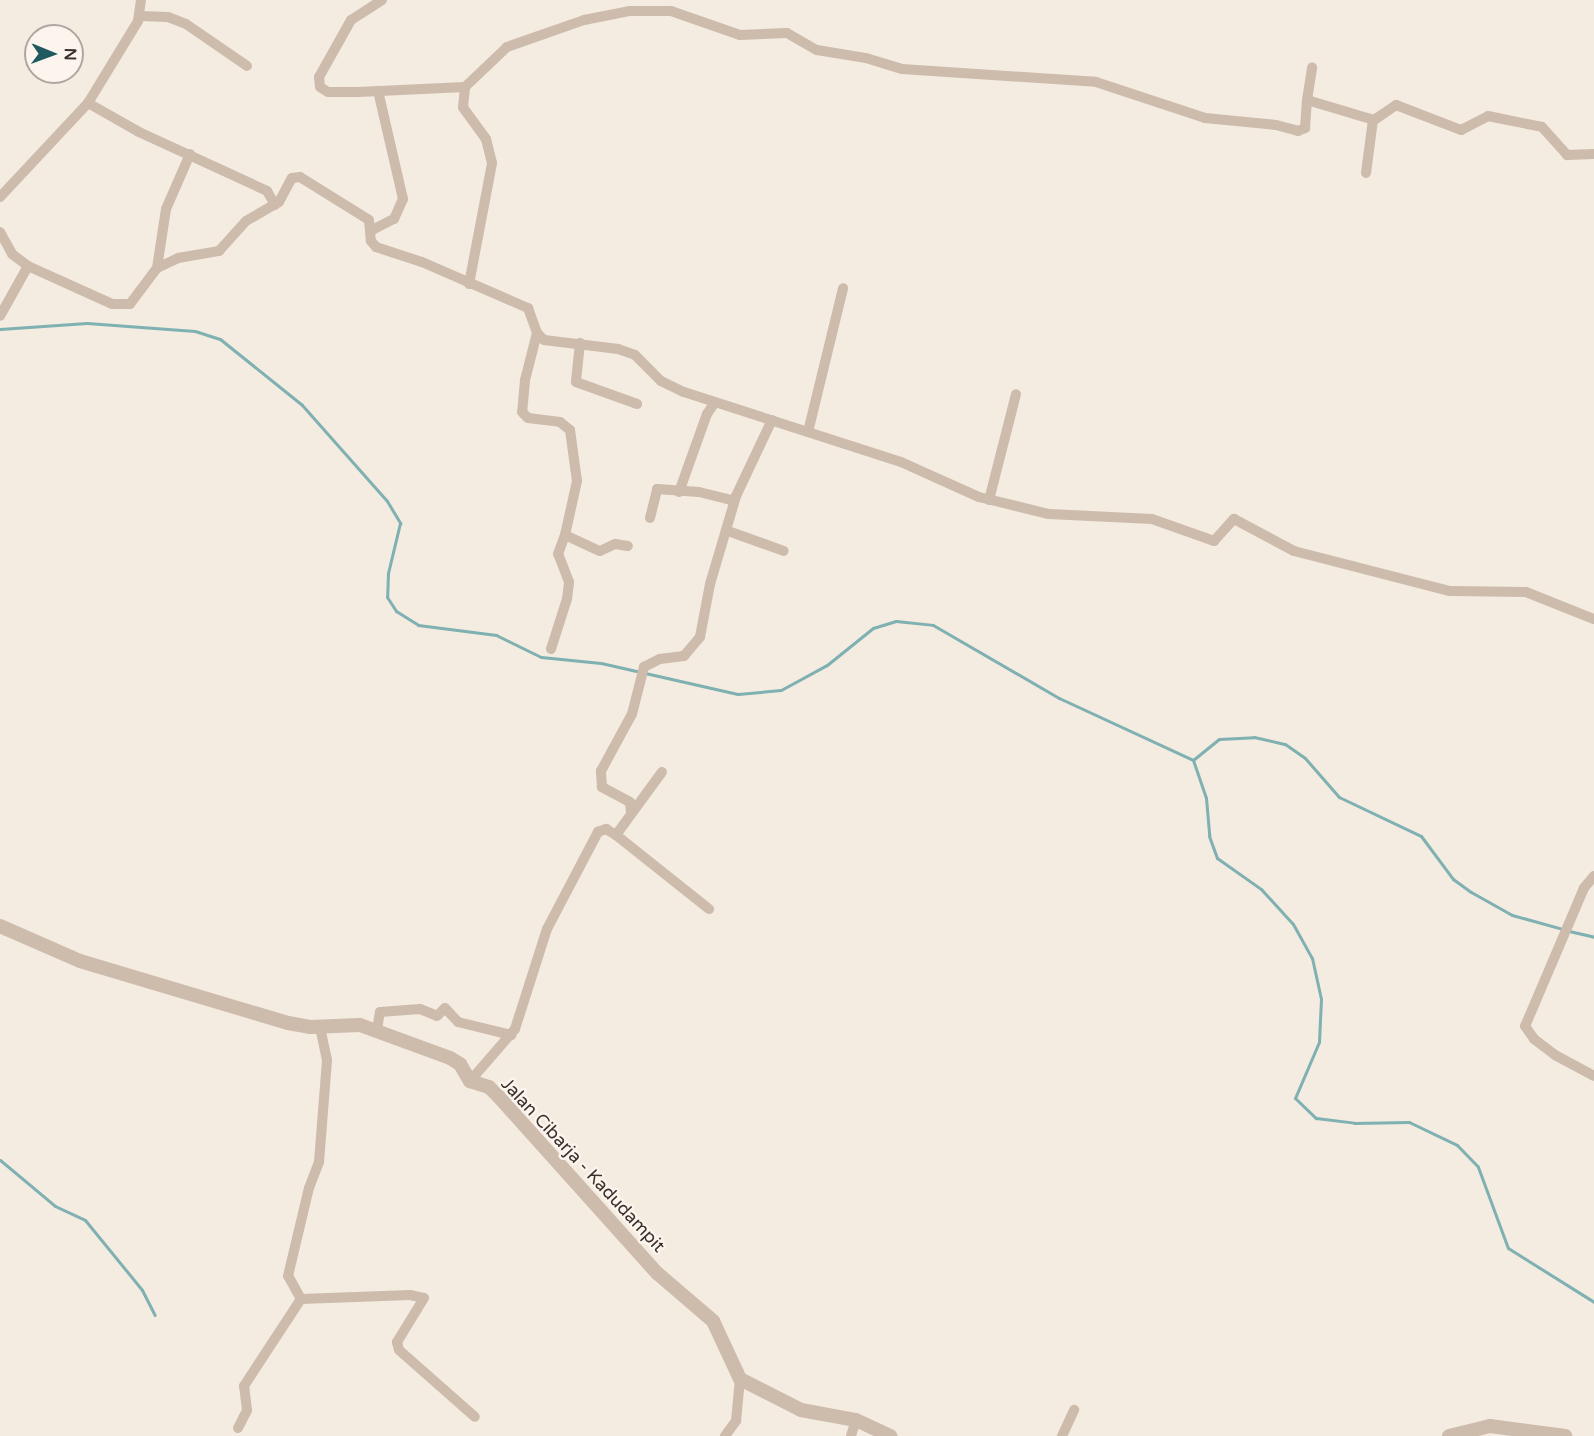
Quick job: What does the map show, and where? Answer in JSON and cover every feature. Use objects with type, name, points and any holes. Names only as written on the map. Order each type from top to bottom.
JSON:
[{"type":"street","points":[[0,197],[88,103],[140,16],[141,0]]},
{"type":"street","points":[[382,0],[351,21],[318,81],[328,92],[465,87]]},
{"type":"street","points":[[469,284],[492,153],[463,107],[465,87],[507,46],[584,20],[657,10],[740,35],[787,33],[817,50],[866,58],[892,67],[1096,82],[1205,118],[1266,123],[1298,131],[1305,128],[1312,68]]},
{"type":"street","points":[[140,16],[168,17],[186,24],[247,66]]},
{"type":"street","points":[[372,230],[394,219],[403,199],[378,91]]},
{"type":"street","points":[[1307,100],[1373,120],[1380,119],[1392,105],[1461,130],[1488,116],[1542,127],[1567,154],[1594,154]]},
{"type":"street","points":[[88,103],[133,129],[267,191],[275,205]]},
{"type":"street","points":[[1366,173],[1373,120]]},
{"type":"street","points":[[0,232],[12,254],[27,266],[124,306],[136,300],[157,268],[166,209],[190,154]]},
{"type":"street","points":[[157,268],[178,258],[214,254],[246,221],[275,205],[292,178],[300,177],[364,216],[372,230],[371,242],[376,247],[422,262],[528,308],[537,333],[544,339],[610,346],[635,355],[661,381],[715,402],[901,462],[988,500],[1049,514],[1152,519],[1214,541],[1234,519],[1293,551],[1450,591],[1526,592],[1594,619]]},
{"type":"street","points":[[0,316],[27,266]]},
{"type":"street","points":[[808,432],[843,288]]},
{"type":"street","points":[[537,333],[525,380],[522,412],[528,418],[560,422],[570,430],[577,481],[565,535],[558,554],[569,582],[567,599],[551,649]]},
{"type":"street","points":[[580,343],[576,382],[637,404]]},
{"type":"street","points":[[988,500],[1016,394]]},
{"type":"street","points":[[679,492],[707,414],[715,402]]},
{"type":"street","points":[[631,812],[630,802],[602,787],[600,771],[632,714],[644,668],[655,660],[684,656],[696,643],[728,531],[734,501],[772,420]]},
{"type":"street","points":[[650,518],[655,490],[699,492],[734,501]]},
{"type":"street","points":[[728,531],[784,551]]},
{"type":"street","points":[[565,535],[600,550],[615,544],[628,546]]},
{"type":"street","points":[[616,835],[662,772]]},
{"type":"street","points":[[470,1081],[511,1035],[547,929],[581,862],[602,829],[616,835],[709,909]]},
{"type":"street","points":[[1594,876],[1584,888],[1525,1026],[1534,1039],[1555,1055],[1594,1076]]},
{"type":"street","name":"Jalan Cibarja - Kadudampit","points":[[0,926],[95,966],[288,1023],[320,1026],[351,1024],[376,1030],[450,1058],[460,1064],[470,1081],[489,1087],[499,1097],[657,1273],[713,1321],[740,1379]]},
{"type":"street","points":[[376,1030],[380,1012],[420,1008],[437,1016],[446,1008],[458,1022],[511,1035]]},
{"type":"street","points":[[301,1299],[288,1276],[309,1188],[319,1162],[327,1060],[320,1026]]},
{"type":"street","points":[[301,1299],[410,1294],[424,1298],[397,1342],[399,1350],[474,1417]]},
{"type":"street","points":[[238,1428],[247,1410],[244,1386],[301,1299]]},
{"type":"street","points":[[725,1436],[736,1421],[740,1379],[801,1410],[856,1420],[890,1436]]},
{"type":"street","points":[[1062,1436],[1074,1410]]},
{"type":"street","points":[[851,1436],[856,1420]]},
{"type":"street","points":[[1449,1436],[1490,1426],[1564,1436]]},
{"type":"waterway","points":[[0,329],[87,323],[195,331],[220,339],[302,405],[387,501],[400,523],[388,573],[387,597],[396,611],[418,625],[496,635],[541,657],[601,663],[738,694],[781,690],[827,665],[873,628],[896,621],[933,625],[1059,698],[1193,760],[1206,798],[1209,836],[1217,858],[1261,889],[1293,924],[1312,958],[1321,999],[1319,1042],[1295,1098],[1316,1118],[1354,1123],[1409,1122],[1457,1145],[1478,1167],[1508,1248],[1594,1302]]},
{"type":"waterway","points":[[1193,760],[1219,739],[1254,737],[1285,744],[1305,758],[1339,797],[1421,836],[1453,879],[1471,892],[1512,915],[1563,929]]},
{"type":"waterway","points":[[1569,931],[1594,937]]},
{"type":"waterway","points":[[0,1160],[55,1206],[85,1220],[142,1290],[155,1315]]}]
